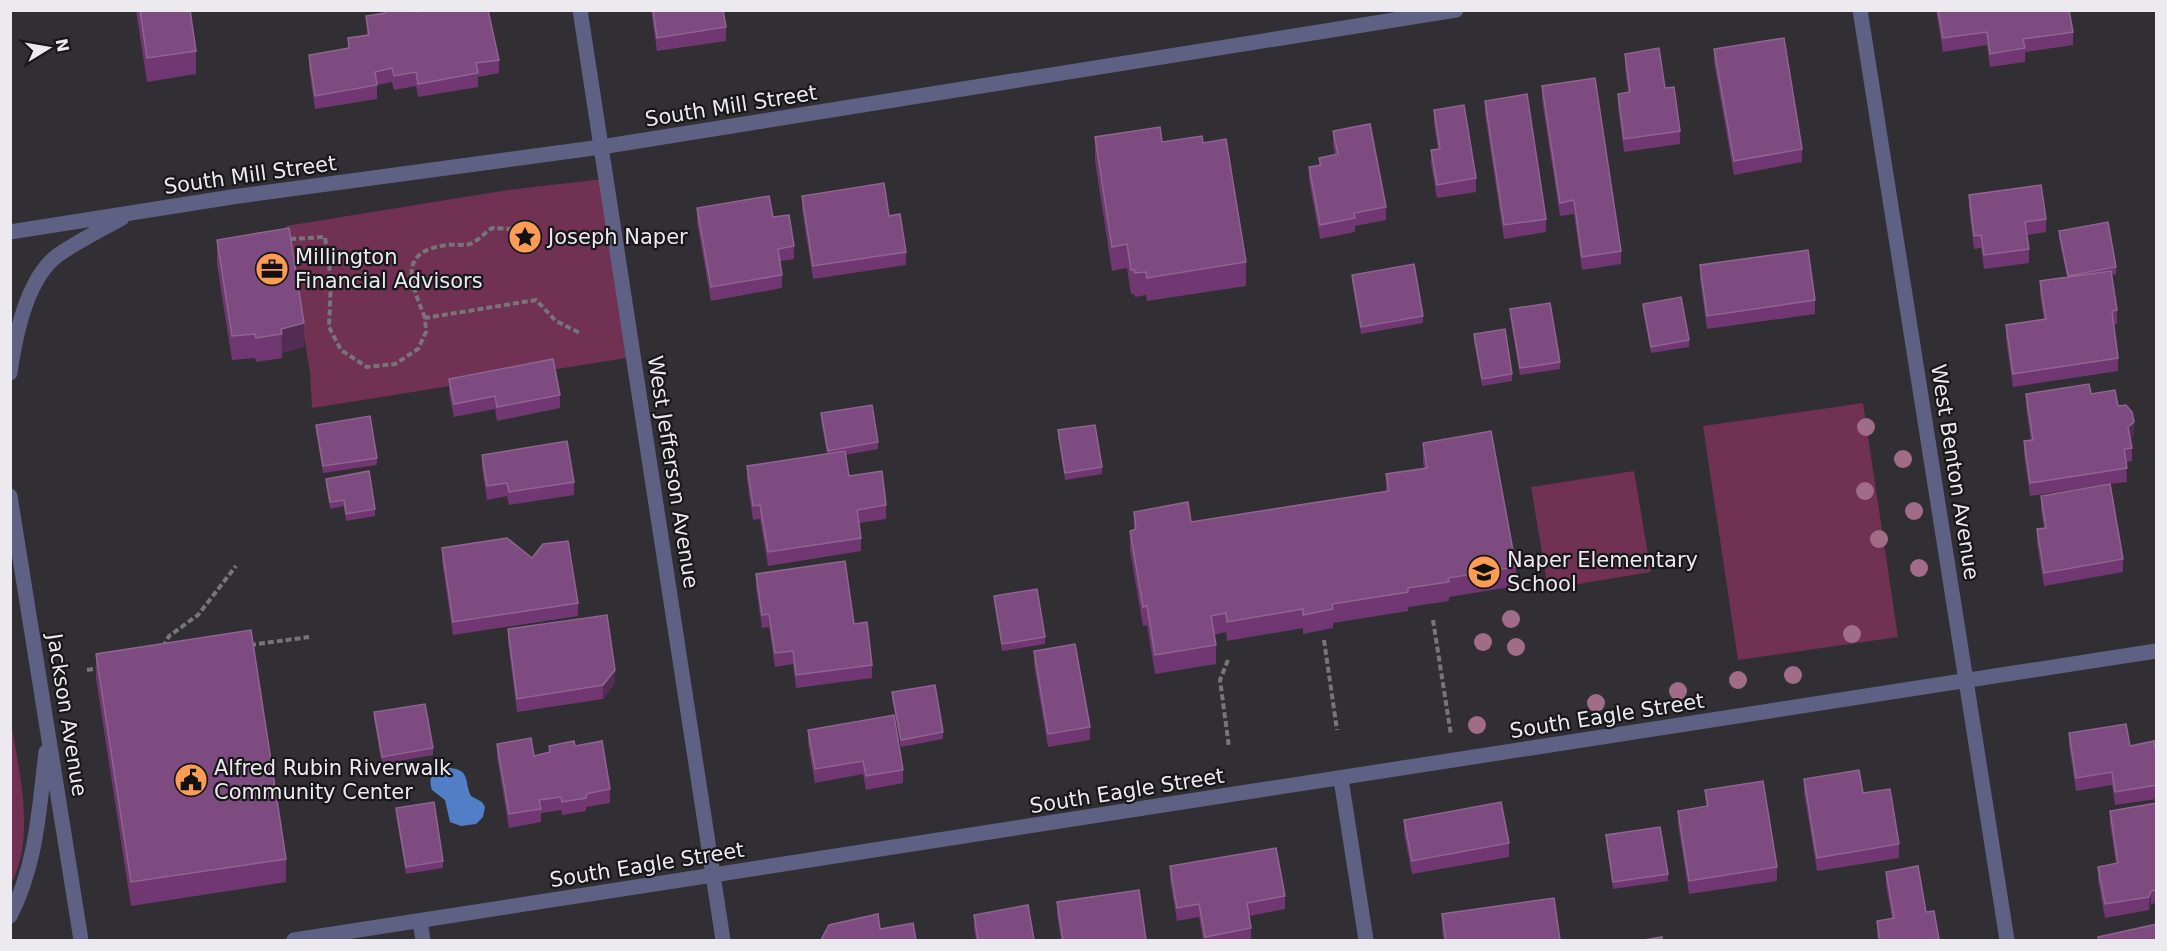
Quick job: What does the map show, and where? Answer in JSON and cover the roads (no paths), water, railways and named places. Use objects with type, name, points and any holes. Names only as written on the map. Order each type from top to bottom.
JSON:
[{"type":"street","name":"West Jefferson Avenue","points":[[580,10],[723,940]]},
{"type":"street","name":"South Mill Street","points":[[10,232],[244,195],[602,147],[1456,10]]},
{"type":"street","name":"West Benton Avenue","points":[[1860,10],[2007,940]]},
{"type":"street","points":[[10,373],[14,344],[36,283],[57,256],[129,214]]},
{"type":"street","name":"Jackson Avenue","points":[[10,496],[81,940]]},
{"type":"street","name":"South Eagle Street","points":[[294,940],[2157,651]]},
{"type":"street","points":[[10,916],[22,892],[33,856],[49,734]]},
{"type":"street","points":[[1341,779],[1366,940]]},
{"type":"street","points":[[420,922],[423,940]]},
{"type":"water","points":[[450,768],[457,769],[464,774],[471,796],[482,802],[485,807],[483,817],[476,824],[461,826],[450,822],[445,800],[432,790],[431,780],[434,773]]},
{"type":"place","name":"Joseph Naper","points":[[525,237]]},
{"type":"place","name":"Millington Financial Advisors","points":[[272,269]]},
{"type":"place","name":"Naper Elementary School","points":[[1484,572]]},
{"type":"place","name":"Alfred Rubin Riverwalk Community Center","points":[[191,780]]}]
